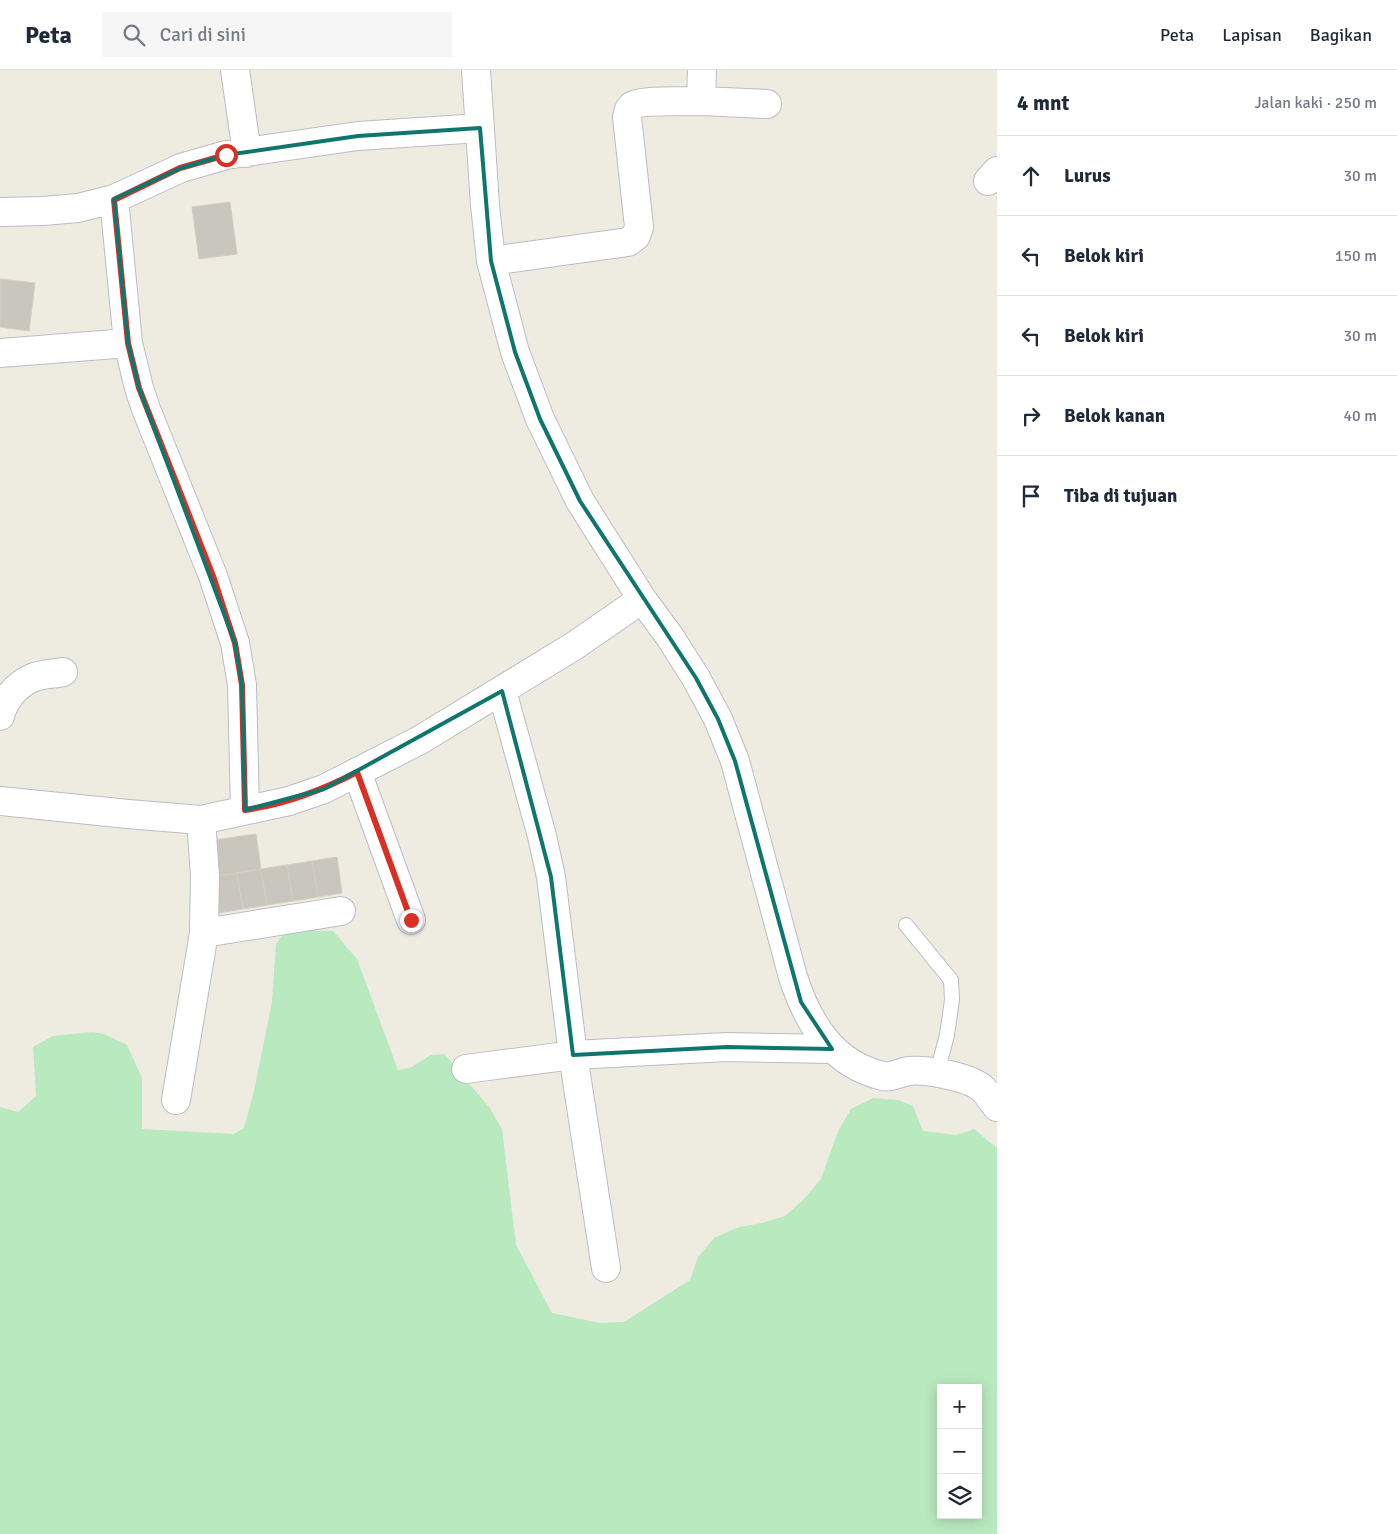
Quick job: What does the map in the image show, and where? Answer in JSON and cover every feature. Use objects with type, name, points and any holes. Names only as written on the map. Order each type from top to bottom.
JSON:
[{"type":"street","points":[[234,70],[247,153]]},
{"type":"street","points":[[476,70],[485,204],[492,261],[515,352],[540,419],[580,501],[642,599],[670,637],[696,678],[718,720],[735,762],[793,977],[801,1002],[813,1026],[832,1049],[862,1068],[885,1076],[911,1071],[937,1073],[978,1086],[994,1100]]},
{"type":"street","points":[[701,101],[702,70]]},
{"type":"street","points":[[492,261],[628,242],[636,236],[639,227],[627,117],[633,105],[644,102],[701,101],[767,104]]},
{"type":"street","points":[[0,212],[78,208],[114,200],[180,168],[226,155],[358,136],[480,128]]},
{"type":"street","points":[[114,200],[128,343],[139,388],[210,568],[235,643],[242,685],[245,810]]},
{"type":"street","points":[[0,353],[128,343]]},
{"type":"street","points":[[0,801],[201,820],[289,801],[324,789],[420,740],[574,646],[642,599]]},
{"type":"street","points":[[0,716],[2,708],[16,688],[33,677],[63,672]]},
{"type":"street","points":[[502,691],[542,836],[551,877],[573,1055],[606,1268]]},
{"type":"street","points":[[357,772],[411,920]]},
{"type":"street","points":[[176,1100],[204,933],[205,876],[201,820]]},
{"type":"street","points":[[204,933],[341,911]]},
{"type":"street","points":[[466,1069],[573,1055],[727,1047],[832,1049]]},
{"type":"lane","points":[[906,925],[951,980],[952,1000],[937,1073]]},
{"type":"highlighted area","points":[[480,128],[491,261],[515,352],[540,419],[580,501],[696,678],[718,719],[735,761],[801,1002],[832,1049],[727,1047],[573,1055],[551,877],[502,691],[324,789],[245,810],[242,685],[235,643],[139,388],[128,343],[114,199],[181,168],[226,155],[358,136]]},
{"type":"green space","points":[[295,930],[333,931],[357,959],[398,1070],[410,1068],[431,1055],[444,1054],[489,1107],[502,1129],[516,1245],[552,1313],[600,1323],[624,1322],[690,1280],[698,1257],[714,1238],[739,1227],[785,1216],[803,1200],[821,1179],[838,1131],[851,1109],[873,1098],[898,1100],[913,1106],[923,1131],[956,1135],[974,1129],[997,1148],[997,1534],[0,1534],[0,1107],[18,1112],[36,1096],[33,1047],[53,1036],[93,1032],[104,1034],[127,1045],[142,1078],[142,1129],[234,1134],[244,1128],[254,1091],[272,1002],[276,944],[283,934]]},
{"type":"building","points":[[230,202],[237,254],[199,259],[192,207]]},
{"type":"building","points":[[0,279],[35,283],[29,331],[0,327]]},
{"type":"building","points":[[256,834],[261,869],[219,876],[214,840]]},
{"type":"building","points":[[337,857],[342,893],[318,897],[312,861]]},
{"type":"building","points":[[312,861],[318,897],[293,901],[287,865]]},
{"type":"building","points":[[287,865],[293,901],[267,905],[261,869]]},
{"type":"building","points":[[261,869],[267,905],[243,909],[237,873]]},
{"type":"building","points":[[237,873],[243,909],[218,913],[213,877]]},
{"type":"route","points":[[226,155],[180,168],[114,200],[128,343],[146,409],[213,576],[235,643],[242,685],[245,810],[289,801],[324,789],[357,772],[411,920]]}]
